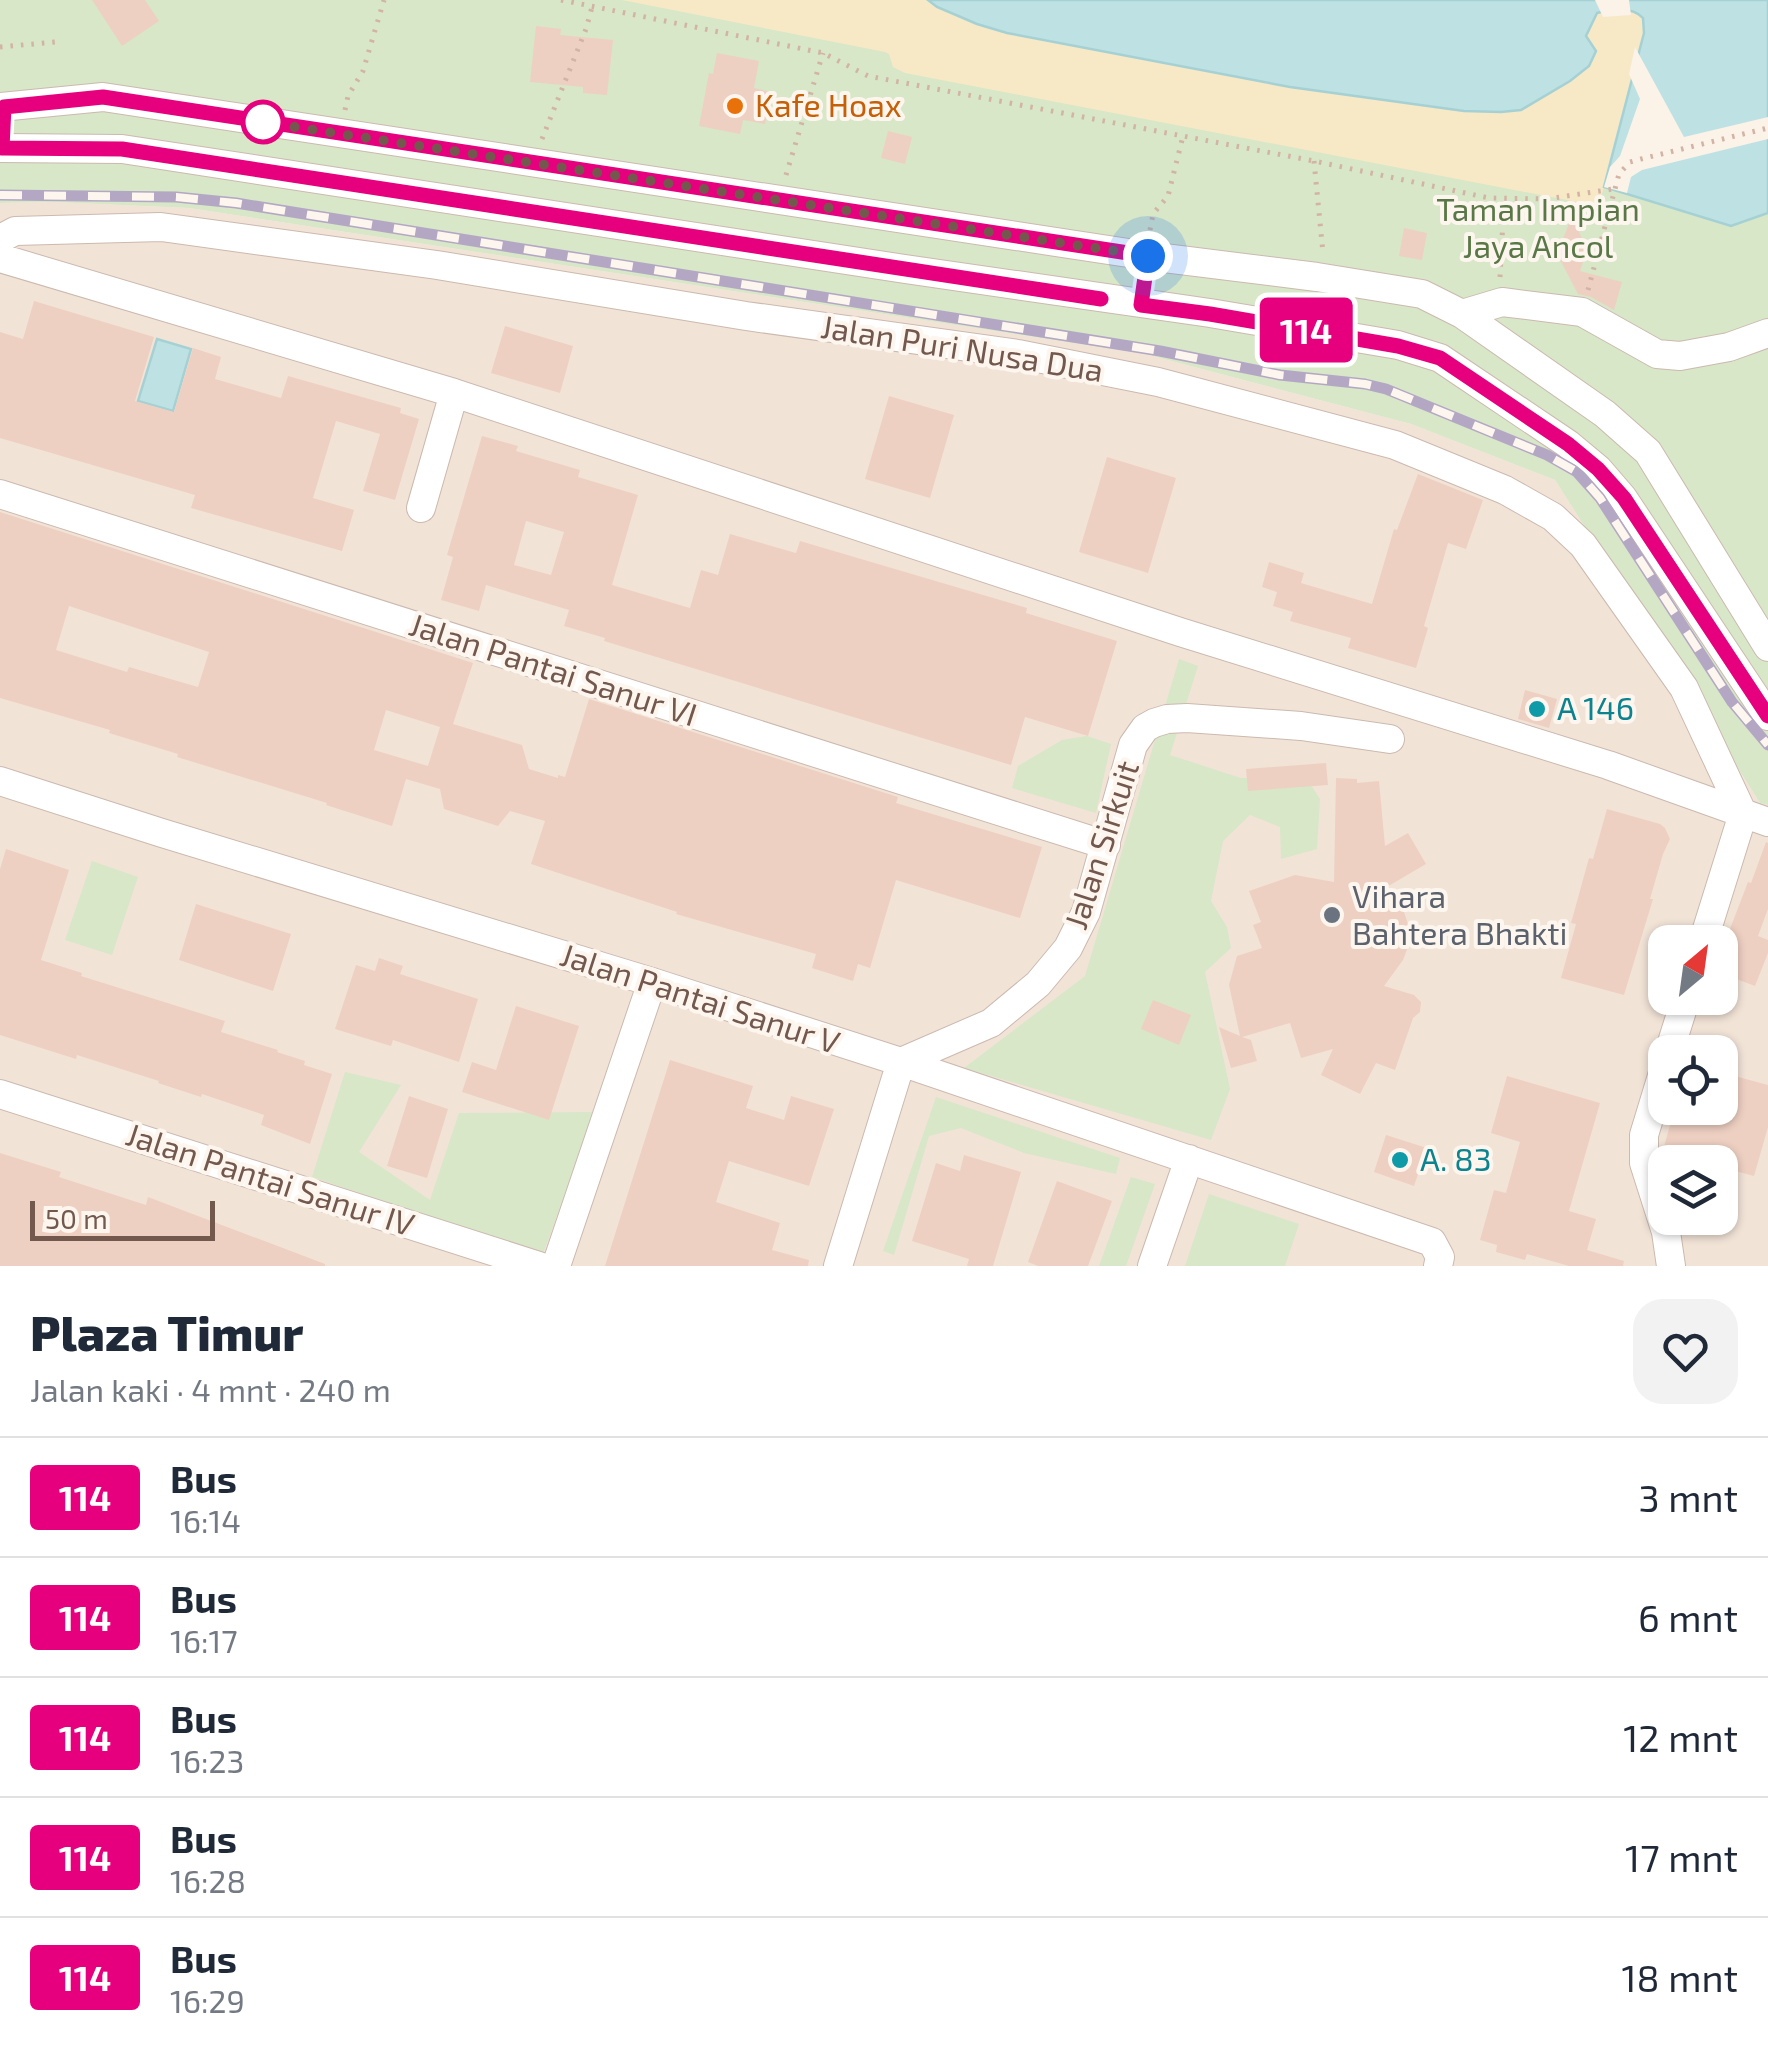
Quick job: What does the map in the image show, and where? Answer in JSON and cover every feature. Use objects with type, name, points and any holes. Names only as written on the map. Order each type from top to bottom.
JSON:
[{"type":"street","points":[[1768,647],[1648,452],[1606,414],[1462,314],[1422,294],[103,97],[2,107],[1,148],[122,149],[1210,314],[1398,346],[1440,358],[1568,444],[1598,469],[1624,498],[1768,716]]},
{"type":"street","name":"Jalan Puri Nusa Dua","points":[[0,239],[15,231],[160,227],[437,265],[746,316],[1018,354],[1158,382],[1395,445],[1505,490],[1553,517],[1583,545],[1684,688],[1756,818]]},
{"type":"street","points":[[1141,305],[1148,256]]},
{"type":"street","points":[[0,258],[454,393],[1161,626],[1608,765],[1756,818],[1711,925]]},
{"type":"street","points":[[1462,314],[1502,302],[1582,312],[1657,354],[1680,356],[1728,347],[1768,333]]},
{"type":"street","points":[[421,508],[454,393]]},
{"type":"street","name":"Jalan Pantai Sanur VI","points":[[0,494],[1106,845]]},
{"type":"street","name":"Jalan Sirkuit","points":[[901,1062],[992,1023],[1038,984],[1068,948],[1086,912],[1134,745],[1145,728],[1167,719],[1186,718],[1301,726],[1390,739]]},
{"type":"street","name":"Jalan Pantai Sanur V","points":[[0,781],[652,982],[1190,1159],[1432,1242],[1440,1258],[1438,1266]]},
{"type":"street","points":[[556,1266],[652,982]]},
{"type":"street","points":[[838,1266],[901,1062]]},
{"type":"street","name":"Jalan Pantai Sanur IV","points":[[0,1094],[539,1266]]},
{"type":"street","points":[[1648,1122],[1644,1164],[1666,1232],[1671,1266]]},
{"type":"street","points":[[1152,1266],[1190,1159]]},
{"type":"path","points":[[340,134],[348,96],[363,71],[384,0]]},
{"type":"path","points":[[560,0],[823,53],[868,76],[1504,200],[1547,200],[1614,189]]},
{"type":"path","points":[[534,163],[592,6]]},
{"type":"path","points":[[0,47],[55,42]]},
{"type":"path","points":[[779,200],[823,53]]},
{"type":"path","points":[[1582,312],[1614,189],[1619,174],[1630,162],[1768,128]]},
{"type":"path","points":[[1148,256],[1152,214],[1168,196],[1184,136]]},
{"type":"path","points":[[1314,162],[1326,278]]},
{"type":"path","points":[[1502,302],[1504,200]]},
{"type":"shaded area","points":[[0,203],[189,208],[1145,354],[1411,424],[1555,480],[1760,803],[1768,805],[1768,1266],[0,1266]]},
{"type":"green space","name":"Taman Impian Jaya Ancol","points":[[0,0],[1768,0],[1768,805],[1760,803],[1555,480],[1411,424],[1145,354],[189,208],[0,203]]},
{"type":"green space","points":[[1179,659],[1198,666],[1170,755],[1241,778],[1307,779],[1320,799],[1317,849],[1281,859],[1280,827],[1250,815],[1223,841],[1211,901],[1227,927],[1231,948],[1205,972],[1230,1089],[1211,1140],[964,1068],[1085,976]]},
{"type":"green space","points":[[1087,736],[1111,744],[1096,813],[1012,788],[1018,766],[1062,740]]},
{"type":"green space","points":[[92,861],[138,877],[112,955],[65,940]]},
{"type":"green space","points":[[345,1072],[401,1085],[359,1152],[430,1200],[459,1113],[595,1112],[543,1254],[312,1177]]},
{"type":"green space","points":[[936,1097],[1120,1158],[1116,1174],[1024,1153],[961,1128],[929,1136],[894,1255],[883,1251]]},
{"type":"green space","points":[[1131,1177],[1155,1184],[1126,1266],[1099,1266]]},
{"type":"green space","points":[[1209,1194],[1299,1224],[1285,1266],[1185,1266]]},
{"type":"sand","points":[[622,0],[928,0],[977,24],[1007,33],[1290,87],[1464,111],[1501,112],[1594,47],[1586,36],[1597,13],[1630,11],[1641,14],[1645,24],[1604,187],[1600,200],[1593,205],[905,73],[893,67],[885,52]]},
{"type":"water","points":[[928,0],[1768,0],[1768,213],[1731,226],[1604,187],[1644,33],[1643,18],[1628,10],[1597,13],[1586,36],[1596,51],[1589,66],[1521,110],[1501,112],[1464,111],[1290,87],[1007,33],[977,24]]},
{"type":"water","points":[[157,339],[191,349],[173,411],[138,401]]},
{"type":"pier","points":[[1595,0],[1629,0],[1631,15],[1603,17]]},
{"type":"pier","points":[[1635,47],[1684,137],[1768,117],[1768,139],[1642,170],[1631,177],[1627,193],[1604,187],[1610,167],[1620,156],[1640,99],[1629,74]]},
{"type":"building","points":[[92,0],[145,0],[159,21],[122,46]]},
{"type":"building","points":[[536,26],[561,29],[560,35],[613,40],[607,95],[583,93],[583,87],[530,82]]},
{"type":"building","name":"Kafe Hoax","points":[[717,53],[759,61],[754,88],[771,92],[765,124],[743,120],[740,134],[699,126]]},
{"type":"building","points":[[888,131],[912,137],[905,164],[881,158]]},
{"type":"building","points":[[1572,216],[1587,250],[1580,271],[1622,282],[1614,310],[1578,294],[1557,254]]},
{"type":"building","points":[[1404,228],[1427,233],[1422,260],[1399,256]]},
{"type":"building","points":[[34,301],[154,337],[135,401],[174,412],[193,348],[221,357],[215,379],[281,398],[288,376],[401,408],[400,413],[419,419],[395,500],[363,491],[380,434],[336,421],[313,498],[354,510],[342,551],[191,508],[195,495],[0,438],[0,332],[23,339]]},
{"type":"building","points":[[505,326],[573,346],[560,393],[491,373]]},
{"type":"building","points":[[889,396],[954,415],[930,498],[865,479]]},
{"type":"building","points":[[482,436],[518,446],[516,451],[580,470],[578,477],[638,495],[612,585],[690,608],[701,570],[718,575],[730,534],[796,553],[800,541],[1027,608],[1026,613],[1117,641],[1088,736],[1025,717],[1011,765],[604,641],[605,638],[564,626],[569,610],[486,585],[479,611],[441,600],[453,557],[447,555]],"holes":[[[526,521],[564,532],[551,575],[514,565]]]},
{"type":"building","points":[[1107,457],[1176,478],[1148,573],[1079,552]]},
{"type":"building","points":[[1418,474],[1483,500],[1466,549],[1448,543],[1416,668],[1348,648],[1351,638],[1290,621],[1293,612],[1273,606],[1277,592],[1262,587],[1269,562],[1304,573],[1301,583],[1372,604],[1394,529],[1397,530]]},
{"type":"building","points":[[0,512],[473,663],[453,724],[522,745],[529,769],[565,777],[589,699],[898,797],[896,803],[1042,847],[1020,918],[896,880],[870,968],[858,964],[853,981],[812,968],[816,954],[676,914],[531,864],[545,821],[510,811],[498,826],[444,809],[440,789],[406,779],[392,826],[177,757],[178,754],[109,733],[110,730],[0,698]],"holes":[[[69,606],[209,652],[198,687],[129,667],[127,672],[56,650]],[[386,710],[440,727],[428,766],[374,750]]]},
{"type":"building","name":"A 146","points":[[1525,690],[1557,699],[1549,728],[1518,719]]},
{"type":"building","points":[[1326,763],[1328,785],[1248,791],[1246,769]]},
{"type":"building","name":"Vihara Bahtera Bhakti","points":[[1336,778],[1357,779],[1357,783],[1379,781],[1385,846],[1408,833],[1426,864],[1385,888],[1403,909],[1409,944],[1403,960],[1384,986],[1414,995],[1421,1002],[1420,1012],[1413,1018],[1395,1070],[1376,1063],[1360,1094],[1321,1075],[1333,1049],[1301,1058],[1290,1023],[1242,1037],[1251,1040],[1257,1061],[1231,1068],[1219,1027],[1240,1036],[1229,985],[1237,956],[1262,948],[1253,925],[1261,922],[1249,891],[1295,875],[1334,882]]},
{"type":"building","points":[[1607,809],[1660,824],[1670,839],[1624,995],[1561,978],[1576,924],[1571,923]]},
{"type":"building","points":[[1766,842],[1768,909],[1758,936],[1768,940],[1768,953],[1755,986],[1738,980],[1738,925],[1732,925],[1748,882],[1751,883]]},
{"type":"building","points":[[6,849],[69,870],[41,960],[225,1021],[221,1032],[278,1050],[305,1061],[304,1065],[332,1074],[310,1144],[261,1125],[264,1115],[77,1055],[76,1059],[0,1035],[0,869]]},
{"type":"building","points":[[196,904],[291,934],[273,991],[179,960]]},
{"type":"building","points":[[379,958],[403,966],[400,974],[478,999],[459,1062],[393,1040],[391,1046],[335,1029],[356,965],[375,971]]},
{"type":"building","points":[[1153,1000],[1191,1015],[1179,1045],[1141,1029]]},
{"type":"building","points":[[516,1006],[579,1026],[549,1120],[462,1092],[472,1062],[496,1070]]},
{"type":"building","points":[[670,1060],[753,1086],[746,1108],[784,1120],[791,1096],[834,1109],[809,1186],[729,1161],[716,1202],[780,1223],[772,1250],[809,1260],[808,1266],[605,1266]]},
{"type":"building","points":[[1507,1076],[1600,1103],[1569,1211],[1596,1219],[1587,1250],[1624,1261],[1623,1266],[1569,1266],[1527,1254],[1525,1260],[1496,1252],[1497,1245],[1480,1240],[1494,1190],[1506,1193],[1520,1142],[1491,1133]]},
{"type":"building","points":[[1738,1077],[1768,1085],[1768,1127],[1754,1176],[1738,1172],[1738,1145],[1664,1145],[1670,1125],[1738,1125]]},
{"type":"building","points":[[409,1096],[448,1109],[427,1178],[387,1166]]},
{"type":"building","name":"A. 83","points":[[1386,1135],[1427,1148],[1414,1186],[1374,1172]]},
{"type":"building","points":[[0,1153],[146,1205],[148,1197],[325,1266],[0,1266]]},
{"type":"building","points":[[964,1155],[1021,1172],[993,1266],[967,1266],[969,1259],[912,1241],[936,1163],[960,1171]]},
{"type":"building","points":[[1057,1181],[1112,1201],[1088,1266],[1038,1266],[1028,1262]]},
{"type":"railway","points":[[0,195],[176,197],[236,203],[1160,351],[1280,375],[1386,389],[1547,455],[1577,472],[1600,498],[1732,702],[1768,745]]},
{"type":"bus line","name":"114","points":[[1101,299],[122,149],[2,148],[4,107],[103,97],[1148,256],[1141,305],[1422,352],[1440,358],[1568,444],[1624,498],[1768,716]]},
{"type":"place","name":"Kafe Hoax","points":[[735,106]]},
{"type":"place","name":"A 146","points":[[1537,709]]},
{"type":"place","name":"Vihara Bahtera Bhakti","points":[[1332,915]]},
{"type":"place","name":"A. 83","points":[[1400,1160]]},
{"type":"route","points":[[263,122],[1148,256]]}]
